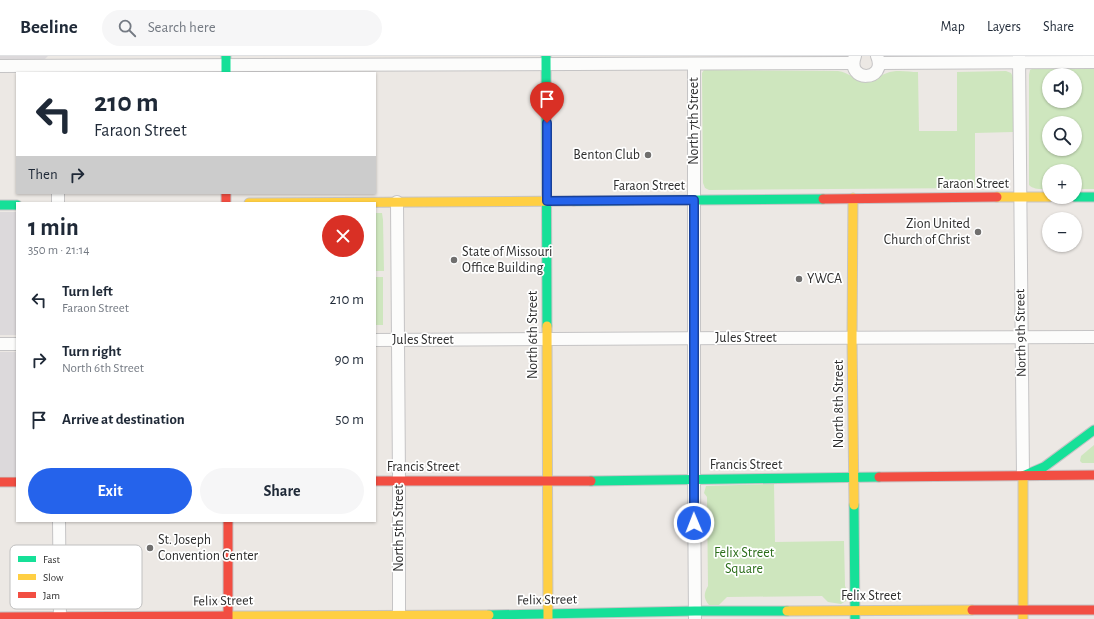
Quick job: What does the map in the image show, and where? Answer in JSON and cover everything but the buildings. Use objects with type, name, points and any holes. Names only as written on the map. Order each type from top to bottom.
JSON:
[{"type":"street","points":[[0,66],[226,65],[394,60],[546,60],[694,64],[753,60],[854,60],[855,70],[857,73],[868,76],[877,71],[878,60],[1019,59],[1094,62]]},
{"type":"street","name":"North 9th Street","points":[[1019,59],[1023,614]]},
{"type":"street","name":"North 6th Street","points":[[546,60],[548,616]]},
{"type":"street","name":"North 7th Street","points":[[694,64],[695,615]]},
{"type":"street","name":"Faraon Street","points":[[376,202],[1042,197]]},
{"type":"street","points":[[1082,197],[1094,197]]},
{"type":"street","name":"North 8th Street","points":[[853,198],[852,339],[855,615]]},
{"type":"street","name":"North 5th Street","points":[[397,202],[399,480],[398,617]]},
{"type":"street","points":[[0,205],[16,205]]},
{"type":"street","name":"Jules Street","points":[[376,340],[1094,337]]},
{"type":"street","points":[[0,344],[16,344]]},
{"type":"street","points":[[1023,476],[1044,467],[1094,430]]},
{"type":"street","name":"Francis Street","points":[[376,481],[548,482],[1094,475]]},
{"type":"street","points":[[0,482],[16,482]]},
{"type":"street","points":[[59,522],[59,545]]},
{"type":"street","points":[[228,522],[228,617]]},
{"type":"street","name":"Felix Street","points":[[0,617],[1023,614],[1094,610]]},
{"type":"shaded area","points":[[0,56],[48,56],[39,61],[0,61]]},
{"type":"shaded area","points":[[0,212],[16,212],[16,335],[0,335]]},
{"type":"shaded area","points":[[0,352],[16,352],[16,476],[0,476]]},
{"type":"green space","points":[[1034,68],[1042,68],[1042,108],[1082,108],[1082,68],[1094,68],[1094,189],[1082,189],[1082,164],[1042,164],[1042,189],[1031,187],[1029,185],[1030,70]]},
{"type":"green space","points":[[704,70],[838,71],[846,73],[863,82],[873,80],[891,72],[918,72],[919,131],[957,131],[957,72],[1006,71],[1011,73],[1013,77],[1013,132],[975,133],[975,188],[709,190],[705,188],[703,183],[702,73]]},
{"type":"green space","points":[[376,213],[382,213],[383,220],[384,271],[376,271]]},
{"type":"green space","points":[[376,277],[383,277],[383,325],[376,325]]},
{"type":"green space","points":[[1094,445],[1094,463],[1082,463],[1080,461],[1081,456]]},
{"type":"green space","name":"Felix Street Square","points":[[774,484],[775,542],[844,541],[845,586],[849,595],[846,601],[841,604],[828,602],[822,596],[727,597],[719,605],[709,605],[707,602],[705,596],[708,586],[707,497],[704,493],[706,486]]},
{"type":"traffic: fast","points":[[226,56],[226,72]]},
{"type":"traffic: fast","points":[[546,56],[547,326]]},
{"type":"traffic: fast","points":[[1082,197],[1094,197]]},
{"type":"traffic: fast","points":[[574,201],[823,199]]},
{"type":"traffic: fast","points":[[0,205],[16,205]]},
{"type":"traffic: fast","points":[[1023,476],[1044,467],[1094,430]]},
{"type":"traffic: fast","points":[[591,481],[879,477]]},
{"type":"traffic: fast","points":[[854,505],[855,619]]},
{"type":"traffic: fast","points":[[489,615],[695,611],[787,611]]},
{"type":"traffic: slow","points":[[997,197],[1042,197]]},
{"type":"traffic: slow","points":[[853,198],[852,339],[854,505]]},
{"type":"traffic: slow","points":[[376,202],[574,201]]},
{"type":"traffic: slow","points":[[547,326],[548,619]]},
{"type":"traffic: slow","points":[[1023,476],[1023,619]]},
{"type":"traffic: slow","points":[[787,611],[972,610]]},
{"type":"traffic: slow","points":[[223,616],[489,615]]},
{"type":"traffic: jam","points":[[226,194],[226,202]]},
{"type":"traffic: jam","points":[[823,199],[997,197]]},
{"type":"traffic: jam","points":[[879,477],[1094,475]]},
{"type":"traffic: jam","points":[[376,481],[591,481]]},
{"type":"traffic: jam","points":[[0,482],[16,482]]},
{"type":"traffic: jam","points":[[228,522],[228,619]]},
{"type":"traffic: jam","points":[[972,610],[1094,610]]},
{"type":"traffic: jam","points":[[0,617],[223,616]]},
{"type":"place","name":"Benton Club","points":[[648,155]]},
{"type":"place","name":"Zion United Church of Christ","points":[[978,232]]},
{"type":"place","name":"State of Missouri Office Building","points":[[454,260]]},
{"type":"place","name":"YWCA","points":[[799,279]]},
{"type":"place","name":"St. Joseph Convention Center","points":[[150,548]]},
{"type":"route","points":[[547,123],[547,201],[694,200],[694,523]]}]
